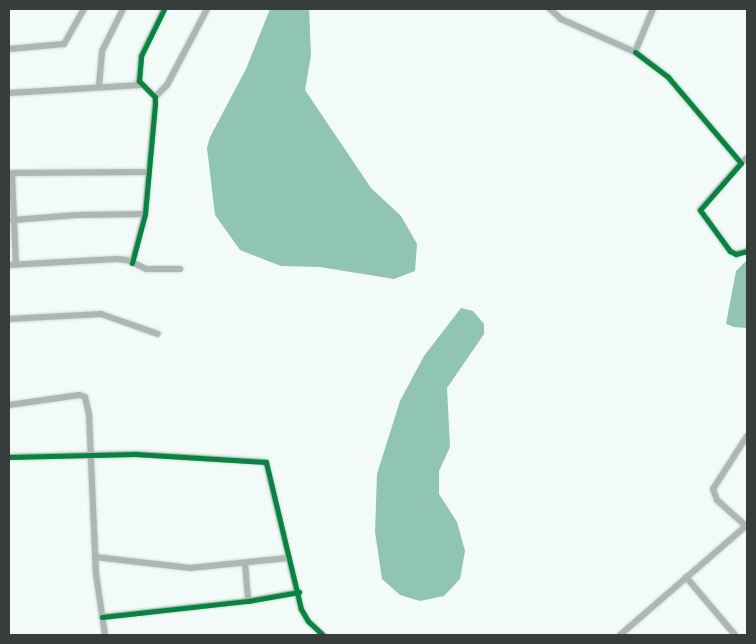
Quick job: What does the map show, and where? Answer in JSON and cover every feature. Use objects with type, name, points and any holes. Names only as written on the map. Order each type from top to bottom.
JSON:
[{"type":"street","points":[[9,50],[64,44],[84,9]]},
{"type":"street","points":[[100,86],[102,51],[122,9]]},
{"type":"street","points":[[141,85],[141,56],[164,9]]},
{"type":"street","points":[[132,263],[145,214],[147,172],[155,97],[167,85],[207,9]]},
{"type":"street","points":[[550,9],[561,19],[635,52],[668,78],[741,163]]},
{"type":"street","points":[[635,52],[653,9]]},
{"type":"street","points":[[9,92],[141,85],[155,97]]},
{"type":"street","points":[[747,158],[700,210],[730,251],[736,254],[747,251]]},
{"type":"street","points":[[147,172],[10,174],[13,220],[12,265],[71,259],[116,259],[162,272],[180,269]]},
{"type":"street","points":[[13,220],[145,214]]},
{"type":"street","points":[[9,319],[101,314],[158,334]]},
{"type":"street","points":[[9,405],[82,395],[89,414],[95,556],[105,635]]},
{"type":"street","points":[[620,635],[747,526],[717,500],[713,489],[747,436]]},
{"type":"street","points":[[9,457],[91,454],[266,462],[287,558],[299,592],[304,615],[324,635]]},
{"type":"street","points":[[95,556],[190,568],[245,564],[287,558]]},
{"type":"street","points":[[245,564],[248,601]]},
{"type":"street","points":[[686,577],[735,635]]},
{"type":"street","points":[[102,618],[248,601],[299,592]]},
{"type":"street","points":[[627,629],[632,635]]},
{"type":"shaded area","points":[[270,9],[309,9],[311,55],[305,90],[371,188],[401,216],[417,244],[415,271],[394,279],[320,267],[281,266],[240,250],[215,215],[207,148],[210,137],[246,69]]},
{"type":"shaded area","points":[[747,260],[747,328],[734,327],[726,324],[736,271]]},
{"type":"shaded area","points":[[461,308],[473,311],[484,324],[484,334],[447,388],[450,447],[439,471],[439,494],[457,522],[465,551],[460,579],[444,596],[420,601],[400,595],[382,579],[375,532],[377,474],[400,401],[424,356]]},
{"type":"cycle path","points":[[132,263],[145,214],[155,105],[155,97],[139,81],[141,56],[164,9]]},
{"type":"cycle path","points":[[635,52],[668,77],[741,163],[700,210],[730,251],[736,254],[747,251]]},
{"type":"cycle path","points":[[9,457],[135,454],[266,462],[301,609],[308,621],[323,635]]},
{"type":"cycle path","points":[[102,617],[248,601],[299,592]]}]
